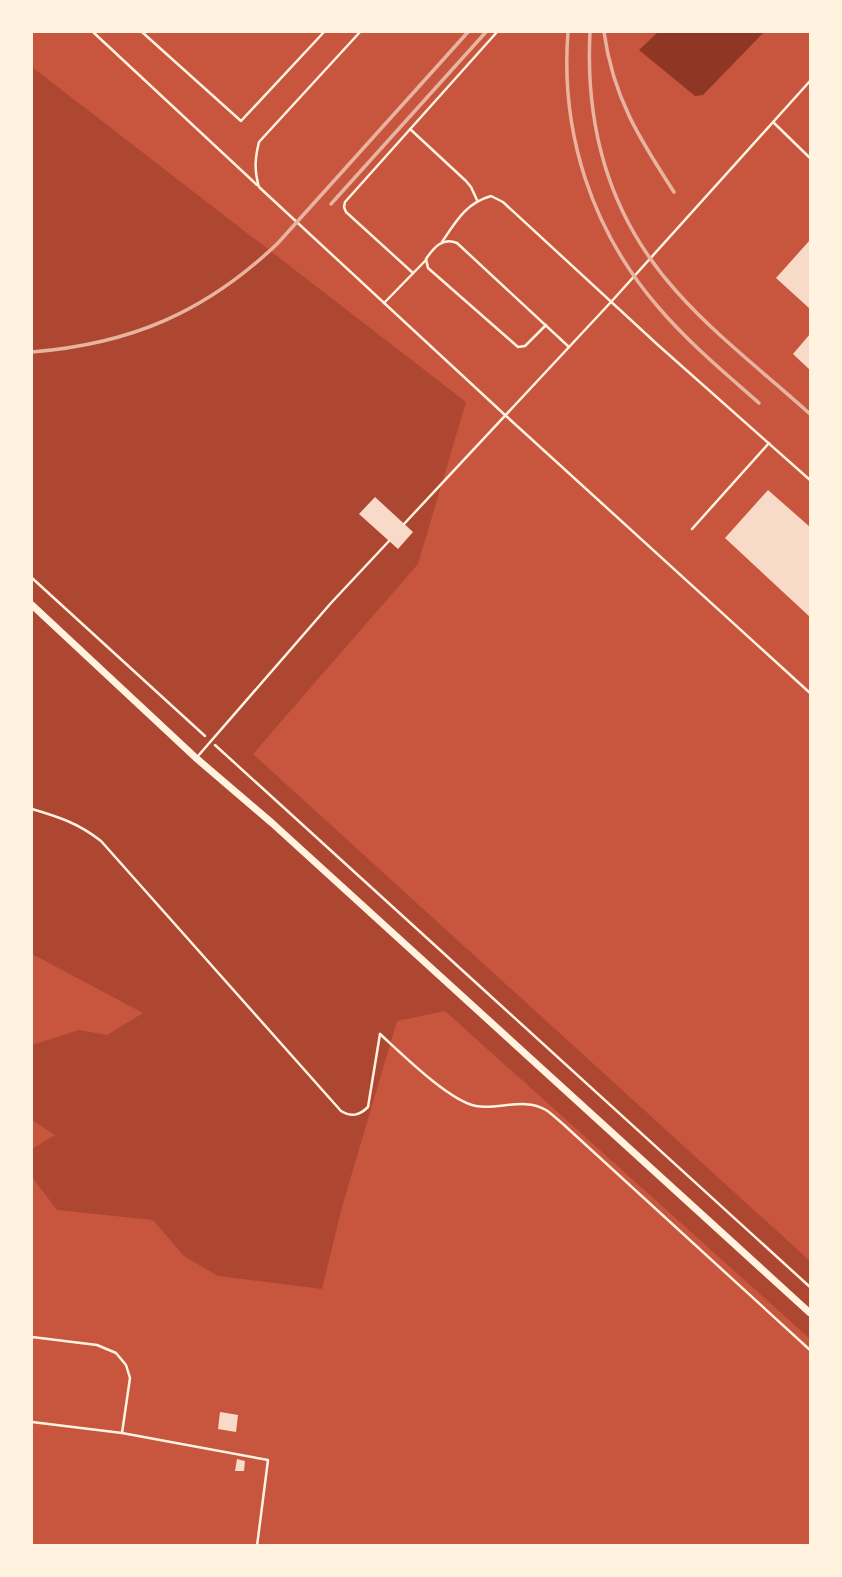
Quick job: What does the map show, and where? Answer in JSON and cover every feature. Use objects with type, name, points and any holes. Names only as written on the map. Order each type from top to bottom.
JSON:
[{"type":"street","points":[[32,605],[196,758],[272,823],[810,1313]]},
{"type":"lane","points":[[93,32],[505,415],[810,693]]},
{"type":"lane","points":[[142,32],[241,121],[324,32]]},
{"type":"lane","points":[[146,36],[150,32]]},
{"type":"lane","points":[[259,187],[255,173],[259,142],[360,32]]},
{"type":"lane","points":[[413,273],[346,212],[344,207],[348,198],[497,32]]},
{"type":"lane","points":[[404,524],[570,347],[810,81]]},
{"type":"lane","points":[[773,122],[810,158]]},
{"type":"lane","points":[[410,129],[466,181],[477,200]]},
{"type":"lane","points":[[384,303],[442,242],[461,215],[477,200],[491,195],[503,202],[810,480]]},
{"type":"lane","points":[[442,242],[450,240],[457,243],[570,347]]},
{"type":"lane","points":[[426,259],[428,268],[517,347],[525,346],[546,325]]},
{"type":"lane","points":[[692,529],[769,443]]},
{"type":"lane","points":[[196,758],[331,603],[389,541]]},
{"type":"lane","points":[[32,1337],[97,1345],[116,1353],[126,1365],[130,1378],[122,1433]]},
{"type":"lane","points":[[32,1422],[122,1433],[268,1460],[257,1545]]},
{"type":"path","points":[[32,578],[810,1287]]},
{"type":"path","points":[[32,809],[64,818],[86,829],[101,841],[341,1111],[347,1115],[355,1115],[368,1107],[380,1034],[461,1101],[475,1106],[531,1104],[545,1109],[810,1350]]},
{"type":"shaded area","points":[[658,32],[764,32],[703,95],[695,96],[639,50]]},
{"type":"shaded area","points":[[32,67],[466,402],[418,564],[253,754],[810,1261],[810,1339],[445,1011],[397,1021],[342,1207],[322,1289],[218,1276],[184,1256],[153,1220],[57,1210],[32,1177],[32,1149],[55,1135],[32,1120],[32,1045],[79,1030],[107,1035],[143,1013],[32,954]]},
{"type":"building","points":[[810,240],[810,309],[776,278]]},
{"type":"building","points":[[810,334],[810,370],[793,354]]},
{"type":"building","points":[[768,490],[810,527],[810,617],[725,538]]},
{"type":"building","points":[[375,497],[413,532],[398,549],[359,514]]},
{"type":"building","points":[[220,1412],[238,1415],[236,1432],[218,1429]]},
{"type":"building","points":[[237,1459],[245,1461],[244,1471],[235,1471]]},
{"type":"railway","points":[[32,352],[68,348],[134,332],[195,306],[223,288],[278,243],[468,32]]},
{"type":"railway","points":[[331,204],[486,32]]},
{"type":"railway","points":[[568,32],[569,107],[576,143],[585,179],[615,247],[659,308],[759,403]]},
{"type":"railway","points":[[590,32],[592,103],[598,137],[606,171],[634,234],[654,264],[692,308],[810,414]]},
{"type":"railway","points":[[604,32],[614,77],[629,116],[674,192]]}]
